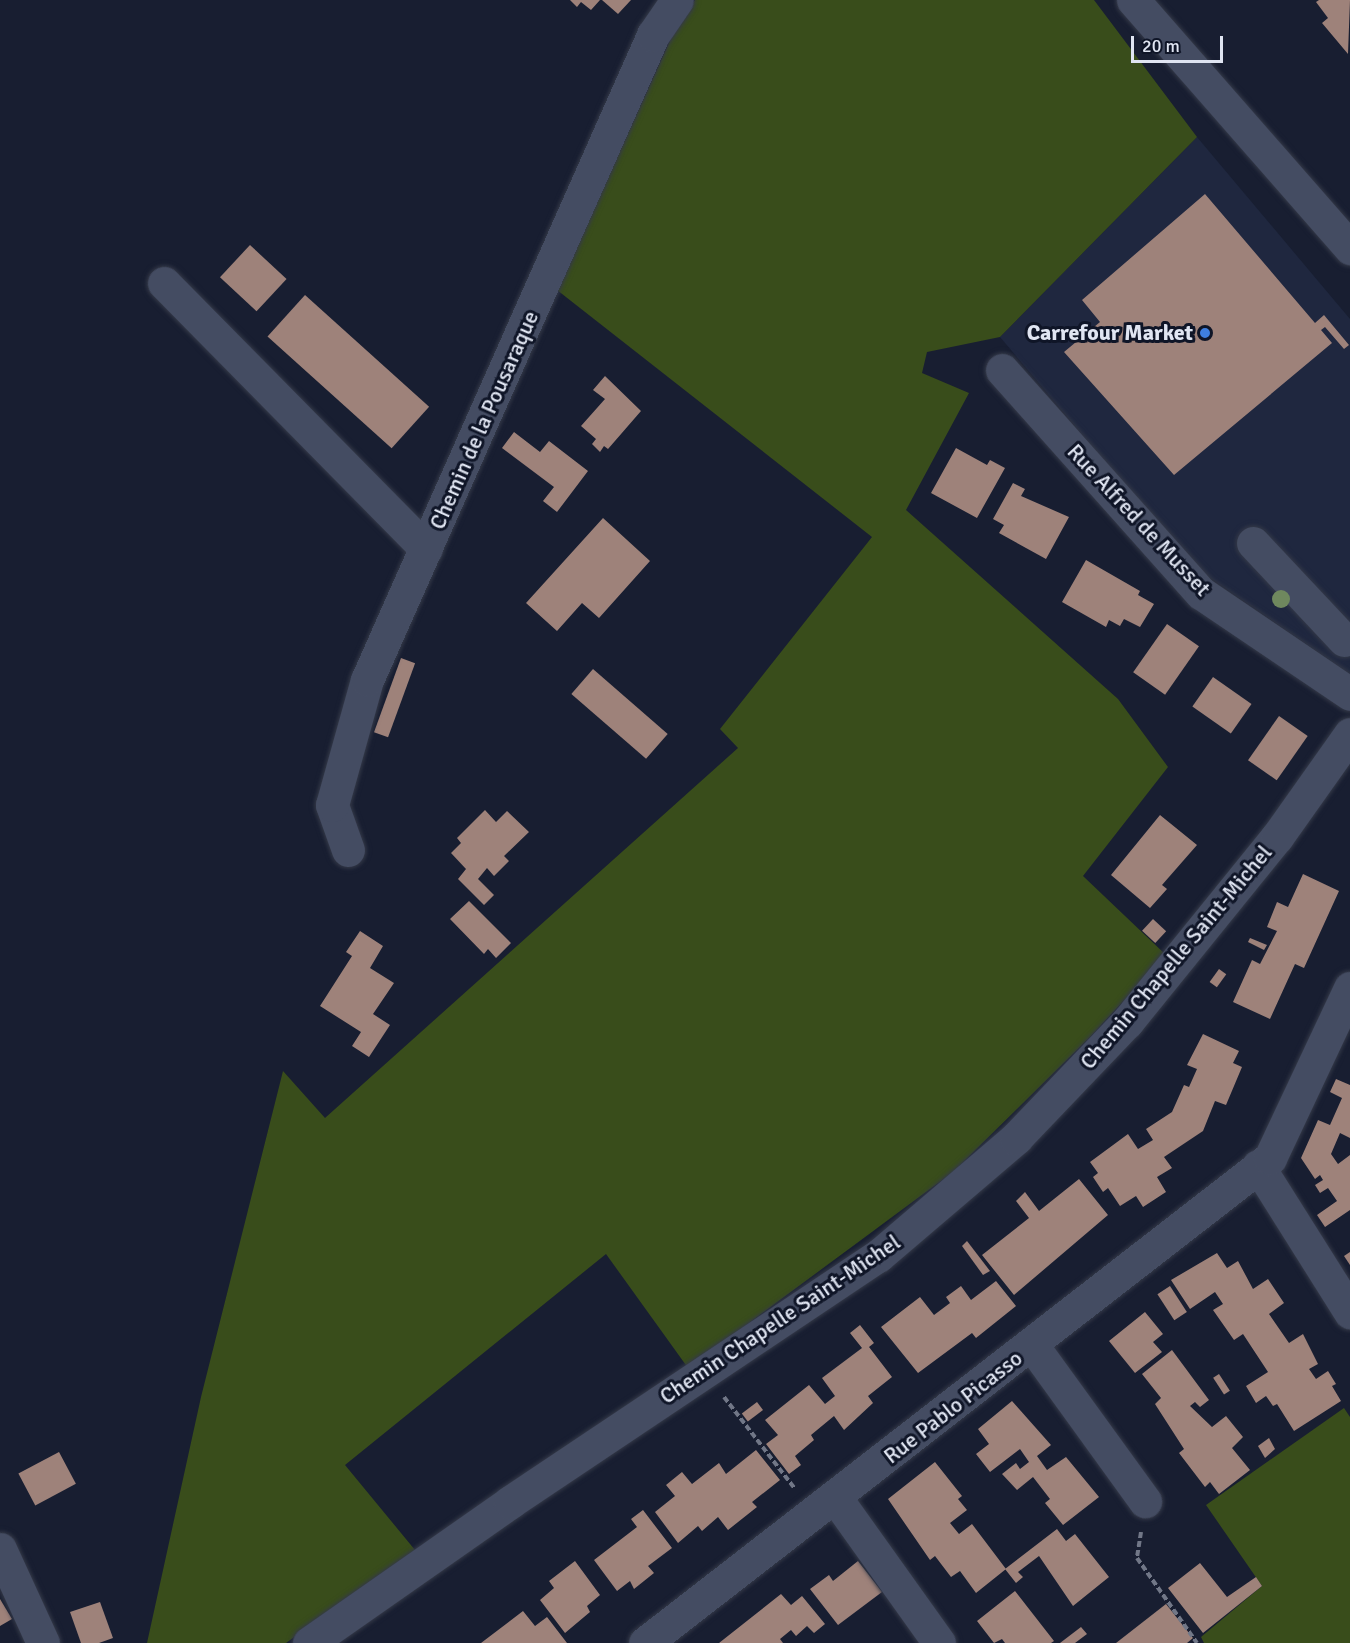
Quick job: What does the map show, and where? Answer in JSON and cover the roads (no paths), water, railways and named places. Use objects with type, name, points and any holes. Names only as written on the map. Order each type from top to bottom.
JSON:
[{"type":"street","name":"Chemin de la Pousaraque","points":[[348,850],[335,822],[334,791],[367,680],[653,35],[677,0]]},
{"type":"street","points":[[1133,0],[1350,248]]},
{"type":"street","points":[[164,283],[426,549]]},
{"type":"street","name":"Rue Alfred de Musset","points":[[1002,370],[1201,593],[1320,677],[1350,694]]},
{"type":"street","points":[[1253,543],[1344,640]]},
{"type":"street","name":"Chemin Chapelle Saint-Michel","points":[[309,1643],[878,1256],[1016,1138],[1127,1022],[1277,837],[1350,734]]},
{"type":"street","name":"Rue Pablo Picasso","points":[[645,1643],[1032,1346],[1269,1158],[1350,987]]},
{"type":"street","points":[[1258,1166],[1350,1312]]},
{"type":"street","points":[[1032,1346],[1144,1502]]},
{"type":"street","points":[[824,1505],[939,1643]]},
{"type":"street","points":[[0,1549],[43,1643]]},
{"type":"place","name":"Carrefour Market","points":[[1205,333]]}]
